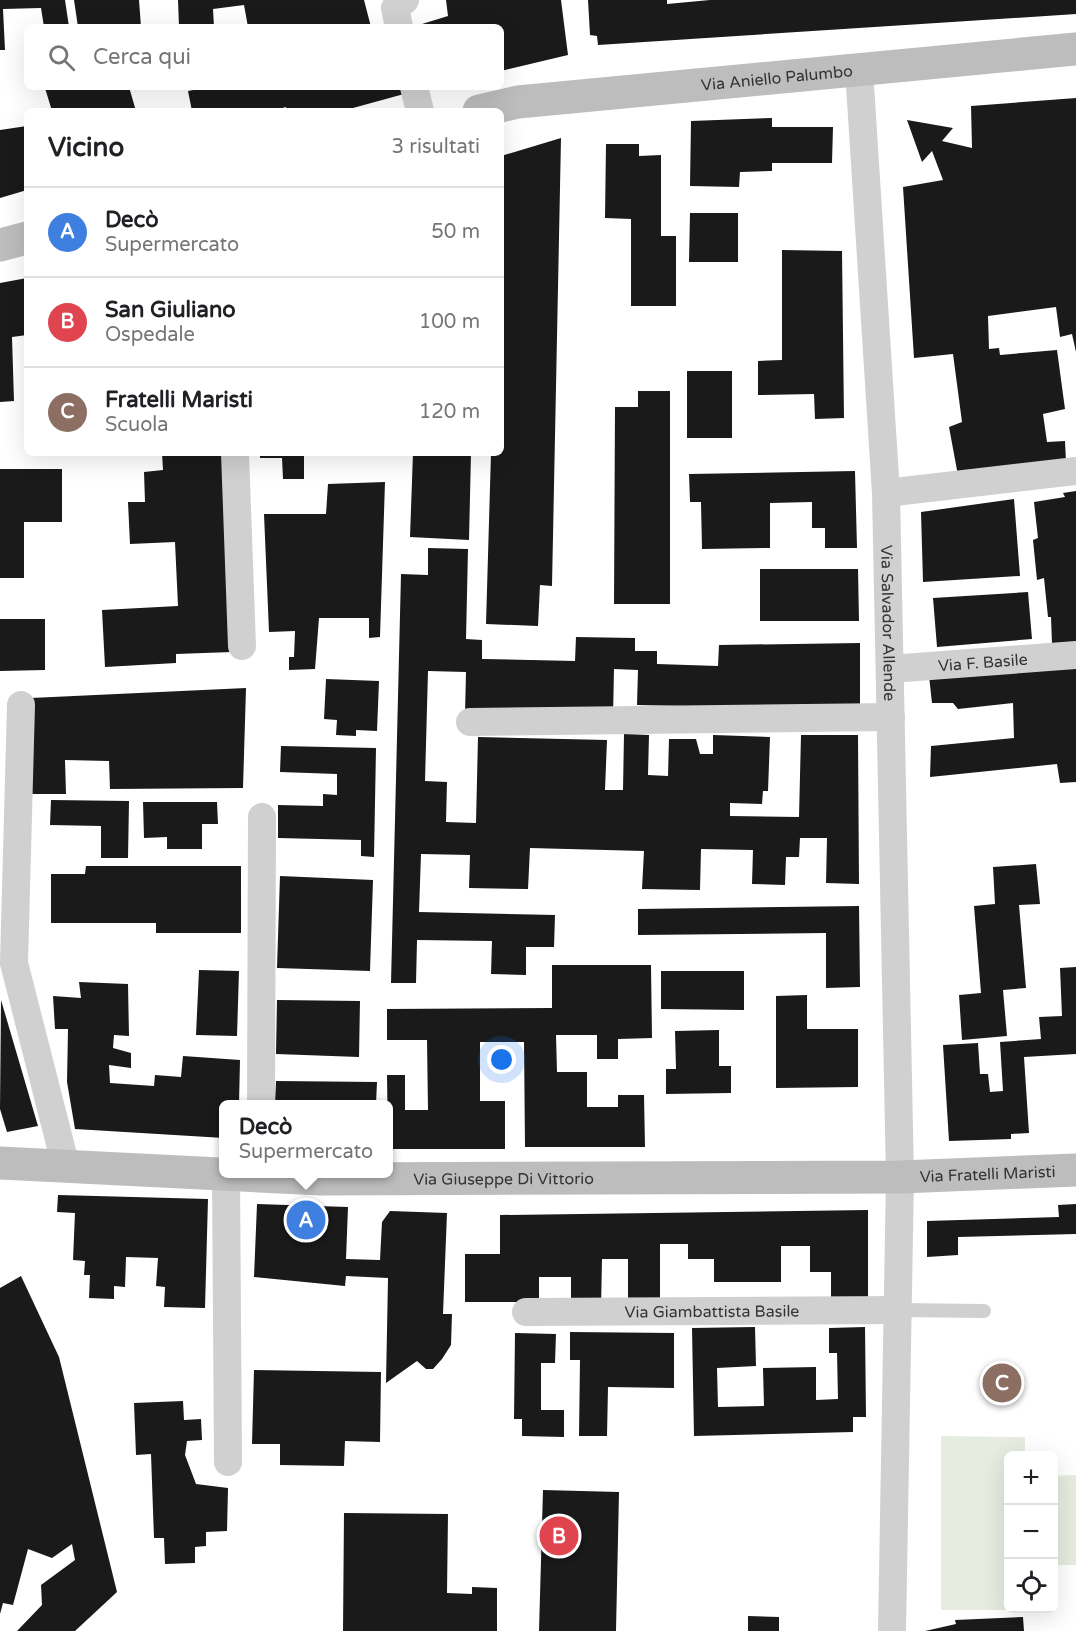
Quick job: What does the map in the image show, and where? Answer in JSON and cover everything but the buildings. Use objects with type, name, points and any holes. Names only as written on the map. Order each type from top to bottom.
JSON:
[{"type":"street","points":[[398,24],[395,8],[405,0]]},
{"type":"street","name":"Via Aniello Palumbo","points":[[492,108],[518,102],[1076,49]]},
{"type":"street","name":"Via Salvador Allende","points":[[859,69],[886,493],[900,1177]]},
{"type":"street","points":[[415,90],[419,108]]},
{"type":"street","points":[[0,245],[24,239]]},
{"type":"street","points":[[235,456],[242,646]]},
{"type":"street","points":[[886,493],[1076,471]]},
{"type":"street","name":"Via F. Basile","points":[[890,669],[1076,655]]},
{"type":"street","points":[[21,705],[14,963],[66,1167]]},
{"type":"street","points":[[470,723],[891,717]]},
{"type":"street","points":[[261,1100],[262,817]]},
{"type":"street","name":"Via Giuseppe Di Vittorio","points":[[0,1163],[219,1174]]},
{"type":"street","name":"Via Fratelli Maristi","points":[[900,1177],[1076,1170]]},
{"type":"street","points":[[892,1631],[900,1177]]},
{"type":"street","name":"Via Giuseppe Di Vittorio","points":[[309,1178],[900,1177]]},
{"type":"street","points":[[226,1178],[228,1462]]},
{"type":"street","name":"Via Giambattista Basile","points":[[526,1312],[897,1310]]},
{"type":"lane","points":[[897,1310],[984,1311]]},
{"type":"shaded area","points":[[941,1436],[1025,1437],[1025,1451],[1004,1451],[1004,1610],[941,1610]]},
{"type":"shaded area","points":[[1076,1475],[1076,1565],[1058,1565],[1058,1476]]},
{"type":"place","name":"Decò","points":[[306,1220]]},
{"type":"place","name":"Fratelli Maristi","points":[[1002,1383]]},
{"type":"place","name":"San Giuliano","points":[[559,1536]]}]
